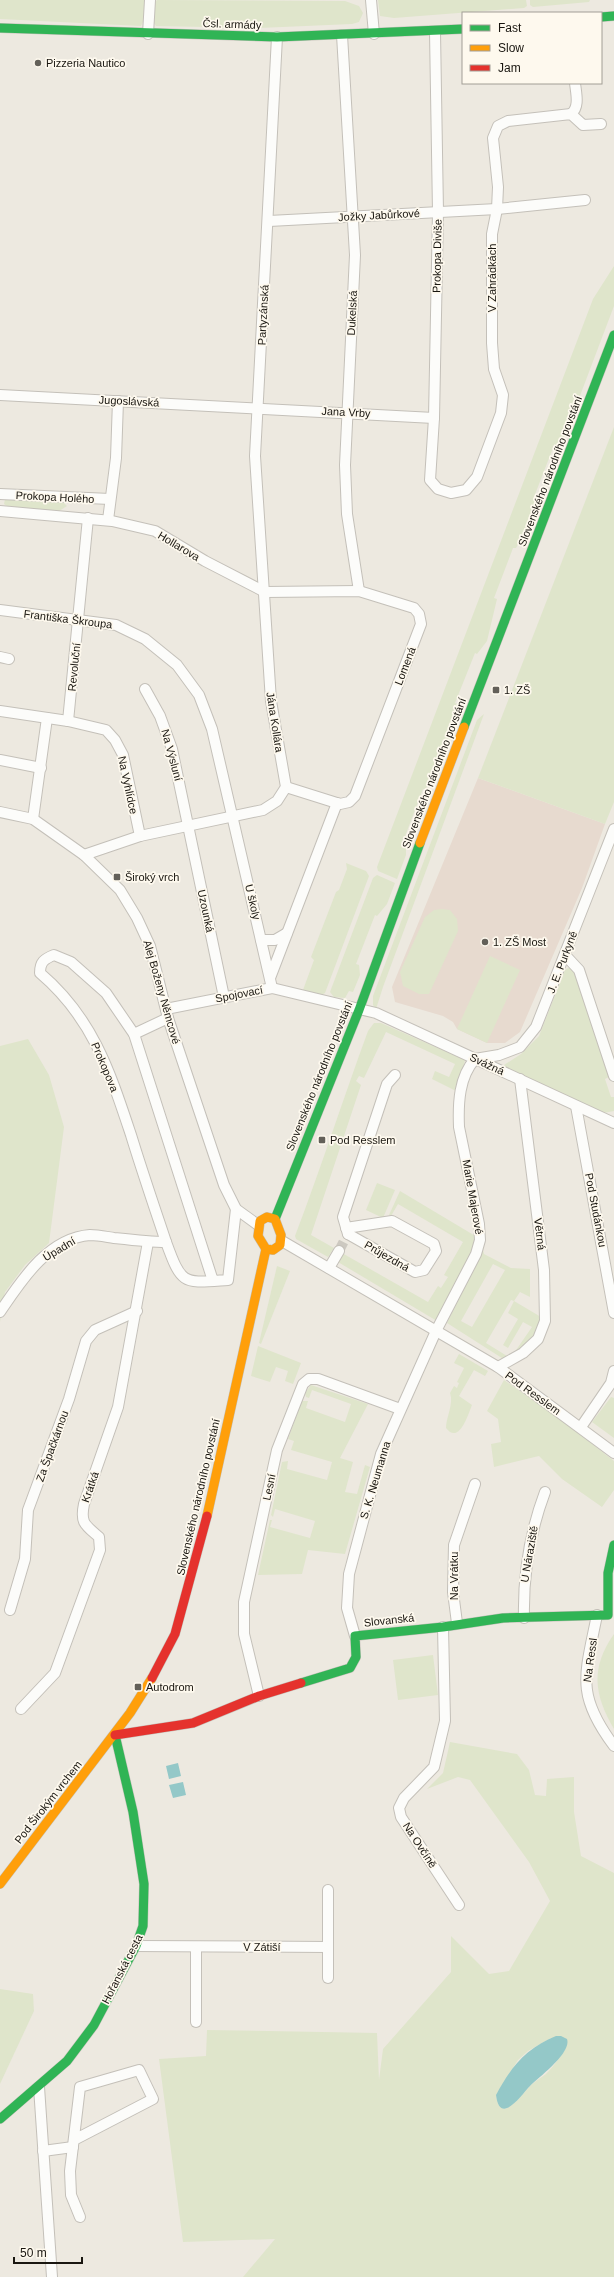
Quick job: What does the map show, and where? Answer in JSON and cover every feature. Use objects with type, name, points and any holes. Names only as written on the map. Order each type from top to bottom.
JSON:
[{"type":"street","points":[[148,34],[150,0]]},
{"type":"street","points":[[371,0],[374,34]]},
{"type":"street","points":[[602,17],[614,16]]},
{"type":"street","name":"Čsl. armády","points":[[0,28],[277,37],[435,32],[462,29]]},
{"type":"street","name":"Prokopa Diviše","points":[[430,480],[434,418],[438,212],[435,32]]},
{"type":"street","name":"Dukelská","points":[[342,35],[354,217],[355,255],[345,465],[347,514],[359,591]]},
{"type":"street","name":"Partyzánská","points":[[265,592],[255,456],[269,221],[277,37]]},
{"type":"street","points":[[575,84],[577,104],[575,111],[571,114],[583,125],[601,124]]},
{"type":"street","name":"V Zahrádkách","points":[[430,480],[438,489],[451,493],[466,490],[477,477],[501,413],[502,395],[494,369],[492,343],[492,234],[497,209],[498,187],[493,138],[498,126],[508,121],[571,114]]},
{"type":"street","name":"Jožky Jabůrkové","points":[[269,221],[497,209],[584,200]]},
{"type":"street","name":"Slovenského národního povstání","points":[[275,1219],[359,1010],[454,751],[488,668],[614,335]]},
{"type":"street","name":"Jugoslávská","points":[[0,395],[258,407]]},
{"type":"street","name":"Prokopa Holého","points":[[108,520],[116,458],[118,401]]},
{"type":"street","name":"Jana Vrby","points":[[258,407],[434,418]]},
{"type":"street","name":"Prokopa Holého","points":[[1,496],[110,499]]},
{"type":"street","name":"Prokopa Holého","points":[[0,511],[88,518]]},
{"type":"street","name":"Hollarova","points":[[88,518],[108,520],[155,531],[205,561],[265,592]]},
{"type":"street","name":"Revoluční","points":[[68,721],[88,518]]},
{"type":"street","name":"Lomená","points":[[265,592],[359,591],[414,608],[420,614],[421,624],[355,796],[349,802],[337,803]]},
{"type":"street","name":"Jána Kollára","points":[[265,592],[271,701],[286,787]]},
{"type":"street","name":"Františka Škroupa","points":[[0,610],[116,625],[145,639],[177,665],[199,695],[212,729],[233,816]]},
{"type":"street","name":"Na Výsluní","points":[[145,689],[160,716],[172,749],[188,825]]},
{"type":"street","name":"Na Vyhlídce","points":[[0,711],[68,721],[106,730],[116,740],[123,755],[140,836]]},
{"type":"street","points":[[32,819],[41,768],[47,718]]},
{"type":"street","points":[[0,760],[41,768]]},
{"type":"street","points":[[84,855],[140,836],[263,810],[277,801],[286,787],[337,803],[287,933],[271,983]]},
{"type":"street","name":"Alej Boženy Němcové","points":[[0,812],[32,819],[84,855],[120,890],[137,918],[150,946],[167,1013],[224,1185],[236,1209],[258,1225]]},
{"type":"street","name":"U školy","points":[[233,816],[271,983]]},
{"type":"street","name":"Uzounká","points":[[188,825],[224,996]]},
{"type":"street","name":"J. E. Purkyně","points":[[475,1059],[499,1055],[520,1047],[536,1027],[614,829]]},
{"type":"street","points":[[261,940],[275,940],[287,933]]},
{"type":"street","name":"Prokopova","points":[[213,1281],[134,1034],[106,993],[71,962],[54,955],[45,959],[40,966],[40,973],[57,988],[91,1034],[108,1067],[166,1242],[176,1268],[184,1279],[192,1282],[213,1281],[228,1280],[236,1209]]},
{"type":"street","points":[[565,955],[579,970],[614,1076]]},
{"type":"street","name":"Spojovací","points":[[167,1013],[271,983],[359,1010]]},
{"type":"street","name":"Svážná","points":[[359,1010],[376,1014],[614,1123]]},
{"type":"street","points":[[134,1034],[167,1013]]},
{"type":"street","name":"Marie Majerové","points":[[436,1331],[476,1254],[480,1240],[479,1224],[459,1127],[458,1111],[466,1068],[475,1059]]},
{"type":"street","points":[[346,1234],[343,1217],[387,1084],[395,1075]]},
{"type":"street","name":"Větrná","points":[[498,1367],[523,1354],[538,1339],[545,1321],[544,1270],[520,1079]]},
{"type":"street","name":"Pod Studánkou","points":[[576,1106],[614,1313]]},
{"type":"street","points":[[267,1217],[275,1219],[281,1230],[282,1241],[278,1248],[272,1251],[266,1249],[258,1236],[258,1225],[260,1221],[267,1217]]},
{"type":"street","name":"Průjezdná","points":[[392,1221],[434,1244],[436,1251],[424,1270],[415,1272],[346,1234],[392,1221]]},
{"type":"street","name":"Úpadní","points":[[0,1312],[27,1272],[47,1254],[72,1239],[90,1235],[148,1242],[166,1242]]},
{"type":"street","name":"Pod Resslem","points":[[282,1241],[498,1367],[581,1427],[614,1453]]},
{"type":"street","name":"Krátká","points":[[21,1709],[55,1673],[100,1550],[99,1537],[85,1524],[81,1516],[118,1407],[137,1311],[148,1242]]},
{"type":"street","name":"Slovenského národního povstání","points":[[115,1735],[152,1680],[181,1618],[200,1545],[266,1249]]},
{"type":"street","points":[[329,1268],[339,1251]]},
{"type":"street","name":"Za Špačkárnou","points":[[10,1610],[25,1559],[28,1510],[69,1399],[86,1341],[95,1330],[137,1311]]},
{"type":"street","name":"S. K. Neumanna","points":[[354,1636],[347,1608],[349,1574],[381,1454],[436,1331]]},
{"type":"street","points":[[581,1427],[611,1383],[614,1371]]},
{"type":"street","name":"Lesní","points":[[259,1696],[244,1634],[244,1602],[277,1450],[303,1384],[309,1379],[318,1379],[400,1409]]},
{"type":"street","name":"Na Vrátku","points":[[457,1623],[453,1592],[454,1545],[475,1484]]},
{"type":"street","name":"U Náraziště","points":[[524,1618],[523,1584],[537,1513],[545,1492]]},
{"type":"street","name":"Slovanská","points":[[115,1735],[192,1723],[259,1696],[350,1668],[356,1657],[354,1636],[442,1627],[457,1623],[524,1618],[608,1615],[608,1573],[614,1545]]},
{"type":"street","name":"Na Ressl","points":[[597,1615],[585,1682],[589,1704],[600,1728],[614,1746]]},
{"type":"street","name":"Na Ovčíně","points":[[442,1627],[445,1721],[434,1767],[404,1798],[399,1808],[401,1817],[459,1905]]},
{"type":"street","name":"Pod Širokým vrchem","points":[[0,1884],[115,1735]]},
{"type":"street","name":"Hořanská cesta","points":[[0,2118],[39,2087],[67,2062],[94,2025],[136,1946],[143,1926],[144,1884],[133,1812],[115,1735]]},
{"type":"street","points":[[328,1890],[328,1978]]},
{"type":"street","name":"V Zátiší","points":[[136,1946],[328,1947]]},
{"type":"street","points":[[196,1947],[196,2022]]},
{"type":"street","points":[[43,2151],[73,2143],[153,2099],[139,2070],[80,2087],[73,2143],[70,2171],[71,2195],[80,2218]]},
{"type":"street","points":[[39,2087],[52,2277]]},
{"type":"shaded area","name":"1. ZŠ Most","points":[[478,778],[605,824],[582,888],[520,1032],[505,1043],[487,1043],[457,1029],[453,1022],[443,1016],[395,1002],[392,987]]},
{"type":"green space","points":[[0,0],[145,0],[146,15],[141,26],[0,19]]},
{"type":"green space","points":[[157,0],[345,1],[359,6],[363,13],[359,22],[352,24],[259,28],[156,26],[154,23],[154,4]]},
{"type":"green space","points":[[378,0],[526,0],[527,6],[524,8],[394,18],[380,16]]},
{"type":"green space","points":[[530,0],[590,0],[589,2],[533,7],[530,5]]},
{"type":"green space","points":[[614,266],[614,306],[564,438],[555,449],[553,448],[534,497],[536,499],[535,513],[516,548],[513,548],[494,598],[497,599],[487,641],[477,654],[475,653],[455,703],[458,704],[459,715],[435,778],[425,789],[423,789],[404,839],[406,840],[406,855],[397,879],[378,871],[377,867],[593,299]]},
{"type":"green space","points":[[614,427],[614,802],[605,824],[478,778]]},
{"type":"green space","points":[[5,499],[62,501],[67,506],[59,511],[7,506],[4,504]]},
{"type":"green space","points":[[484,714],[376,1009],[373,1005],[373,996],[477,720]]},
{"type":"green space","points":[[346,863],[366,871],[369,876],[325,993],[321,995],[303,990],[314,960],[311,957],[336,892],[339,890],[347,869]]},
{"type":"green space","points":[[377,875],[395,883],[387,904],[377,916],[375,915],[356,964],[359,965],[360,975],[353,992],[349,991],[345,998],[334,997],[330,992],[373,878]]},
{"type":"green space","points":[[434,910],[450,910],[457,919],[458,931],[429,994],[419,994],[403,986],[400,972],[425,917]]},
{"type":"green space","points":[[490,956],[520,970],[487,1043],[457,1029]]},
{"type":"green space","points":[[570,967],[575,971],[609,1077],[605,1079],[611,1097],[614,1097],[614,1111],[603,1113],[505,1068],[504,1065],[521,1054],[539,1036],[565,970]]},
{"type":"green space","points":[[374,1023],[381,1023],[465,1060],[458,1092],[432,1079],[435,1071],[449,1077],[455,1064],[386,1032],[364,1078],[359,1076],[356,1081],[361,1085],[311,1235],[334,1248],[328,1257],[296,1239],[295,1236],[368,1031]]},
{"type":"green space","points":[[28,1039],[49,1075],[64,1127],[49,1243],[25,1265],[5,1292],[0,1322],[0,1046]]},
{"type":"green space","points":[[377,1183],[395,1190],[383,1218],[366,1210]]},
{"type":"green space","points":[[400,1191],[477,1237],[468,1262],[437,1321],[338,1262],[342,1253],[428,1302],[438,1286],[441,1288],[448,1277],[444,1275],[463,1242],[398,1204],[391,1216],[389,1215]]},
{"type":"green space","points":[[483,1250],[484,1254],[511,1268],[530,1269],[530,1297],[520,1292],[514,1301],[541,1317],[534,1338],[519,1354],[505,1360],[447,1323]],"holes":[[[493,1264],[505,1270],[472,1327],[461,1321]],[[511,1300],[514,1301],[508,1313],[518,1319],[503,1345],[508,1348],[523,1322],[532,1327],[514,1353],[507,1356],[486,1343]]]},
{"type":"green space","points":[[277,1266],[290,1271],[261,1344],[259,1343]]},
{"type":"green space","points":[[258,1346],[301,1363],[293,1384],[285,1381],[288,1371],[276,1367],[270,1382],[251,1376]]},
{"type":"green space","points":[[459,1354],[488,1371],[485,1376],[474,1370],[459,1396],[472,1405],[462,1427],[455,1433],[446,1428],[446,1424],[451,1402],[450,1393],[454,1386],[457,1388],[459,1383],[457,1382],[464,1368],[454,1363]]},
{"type":"green space","points":[[504,1380],[556,1416],[614,1461],[614,1490],[602,1507],[562,1479],[539,1456],[494,1467],[491,1444],[501,1442],[498,1419],[487,1411]]},
{"type":"green space","points":[[311,1385],[368,1404],[340,1458],[353,1462],[345,1492],[357,1494],[365,1465],[370,1467],[345,1554],[308,1550],[302,1574],[258,1575],[270,1520],[272,1520],[270,1527],[310,1538],[315,1521],[275,1509],[273,1517],[271,1515],[282,1462],[288,1461],[287,1469],[327,1480],[332,1462],[291,1450],[294,1441],[288,1439],[302,1401],[308,1401],[306,1408],[345,1422],[351,1404],[312,1390],[309,1398],[306,1397],[305,1393]]},
{"type":"green space","points":[[611,1397],[614,1398],[614,1438],[592,1422]]},
{"type":"green space","points":[[614,1634],[614,1729],[602,1705],[599,1693],[598,1670],[606,1646]]},
{"type":"green space","points":[[433,1655],[438,1695],[398,1700],[393,1660]]},
{"type":"green space","points":[[450,1742],[517,1754],[529,1770],[535,1795],[546,1796],[547,1779],[574,1777],[574,1812],[581,1856],[614,1873],[614,2277],[243,2277],[275,2239],[183,2242],[159,2059],[206,2056],[207,2030],[377,2033],[379,2080],[383,2049],[451,1972],[451,1936],[489,1974],[509,1971],[550,1901],[529,1862],[470,1780],[458,1777],[427,1789],[443,1773]],"holes":[[[551,2038],[565,2050],[546,2074],[533,2084],[512,2105],[507,2108],[502,2108],[498,2104],[496,2095],[518,2060],[528,2051]]]},
{"type":"green space","points":[[0,1989],[33,1994],[34,2011],[0,2084]]},
{"type":"water","points":[[178,1763],[181,1776],[169,1779],[166,1766]]},
{"type":"water","points":[[183,1782],[186,1795],[173,1798],[169,1785]]},
{"type":"water","points":[[556,2036],[561,2036],[567,2039],[565,2051],[560,2058],[530,2086],[512,2106],[502,2108],[498,2104],[496,2095],[507,2076],[520,2060],[536,2046]]},
{"type":"tunnel","points":[[339,1251],[345,1239]]},
{"type":"traffic: fast","points":[[602,17],[614,16]]},
{"type":"traffic: fast","points":[[0,28],[277,37],[462,29]]},
{"type":"traffic: fast","points":[[464,727],[614,335]]},
{"type":"traffic: fast","points":[[275,1219],[359,1010],[420,843]]},
{"type":"traffic: fast","points":[[301,1683],[350,1668],[356,1657],[355,1636],[443,1627],[503,1618],[608,1615],[608,1573],[614,1545]]},
{"type":"traffic: fast","points":[[0,2119],[67,2061],[94,2025],[136,1946],[143,1926],[144,1884],[133,1812],[115,1735]]},
{"type":"traffic: slow","points":[[420,843],[464,727]]},
{"type":"traffic: slow","points":[[267,1217],[275,1219],[281,1235],[280,1245],[273,1250],[266,1249],[258,1236],[260,1221],[267,1217]]},
{"type":"traffic: slow","points":[[207,1516],[266,1249]]},
{"type":"traffic: slow","points":[[0,1884],[130,1713],[152,1678]]},
{"type":"traffic: jam","points":[[152,1678],[175,1634],[207,1516]]},
{"type":"traffic: jam","points":[[115,1735],[193,1723],[259,1696],[301,1683]]},
{"type":"place","name":"Pizzeria Nautico","points":[[38,63]]},
{"type":"place","name":"1. ZŠ","points":[[496,690]]},
{"type":"place","name":"Široký vrch","points":[[117,877]]},
{"type":"place","name":"1. ZŠ Most","points":[[485,942]]},
{"type":"place","name":"Pod Resslem","points":[[322,1140]]},
{"type":"place","name":"Autodrom","points":[[138,1687]]}]
